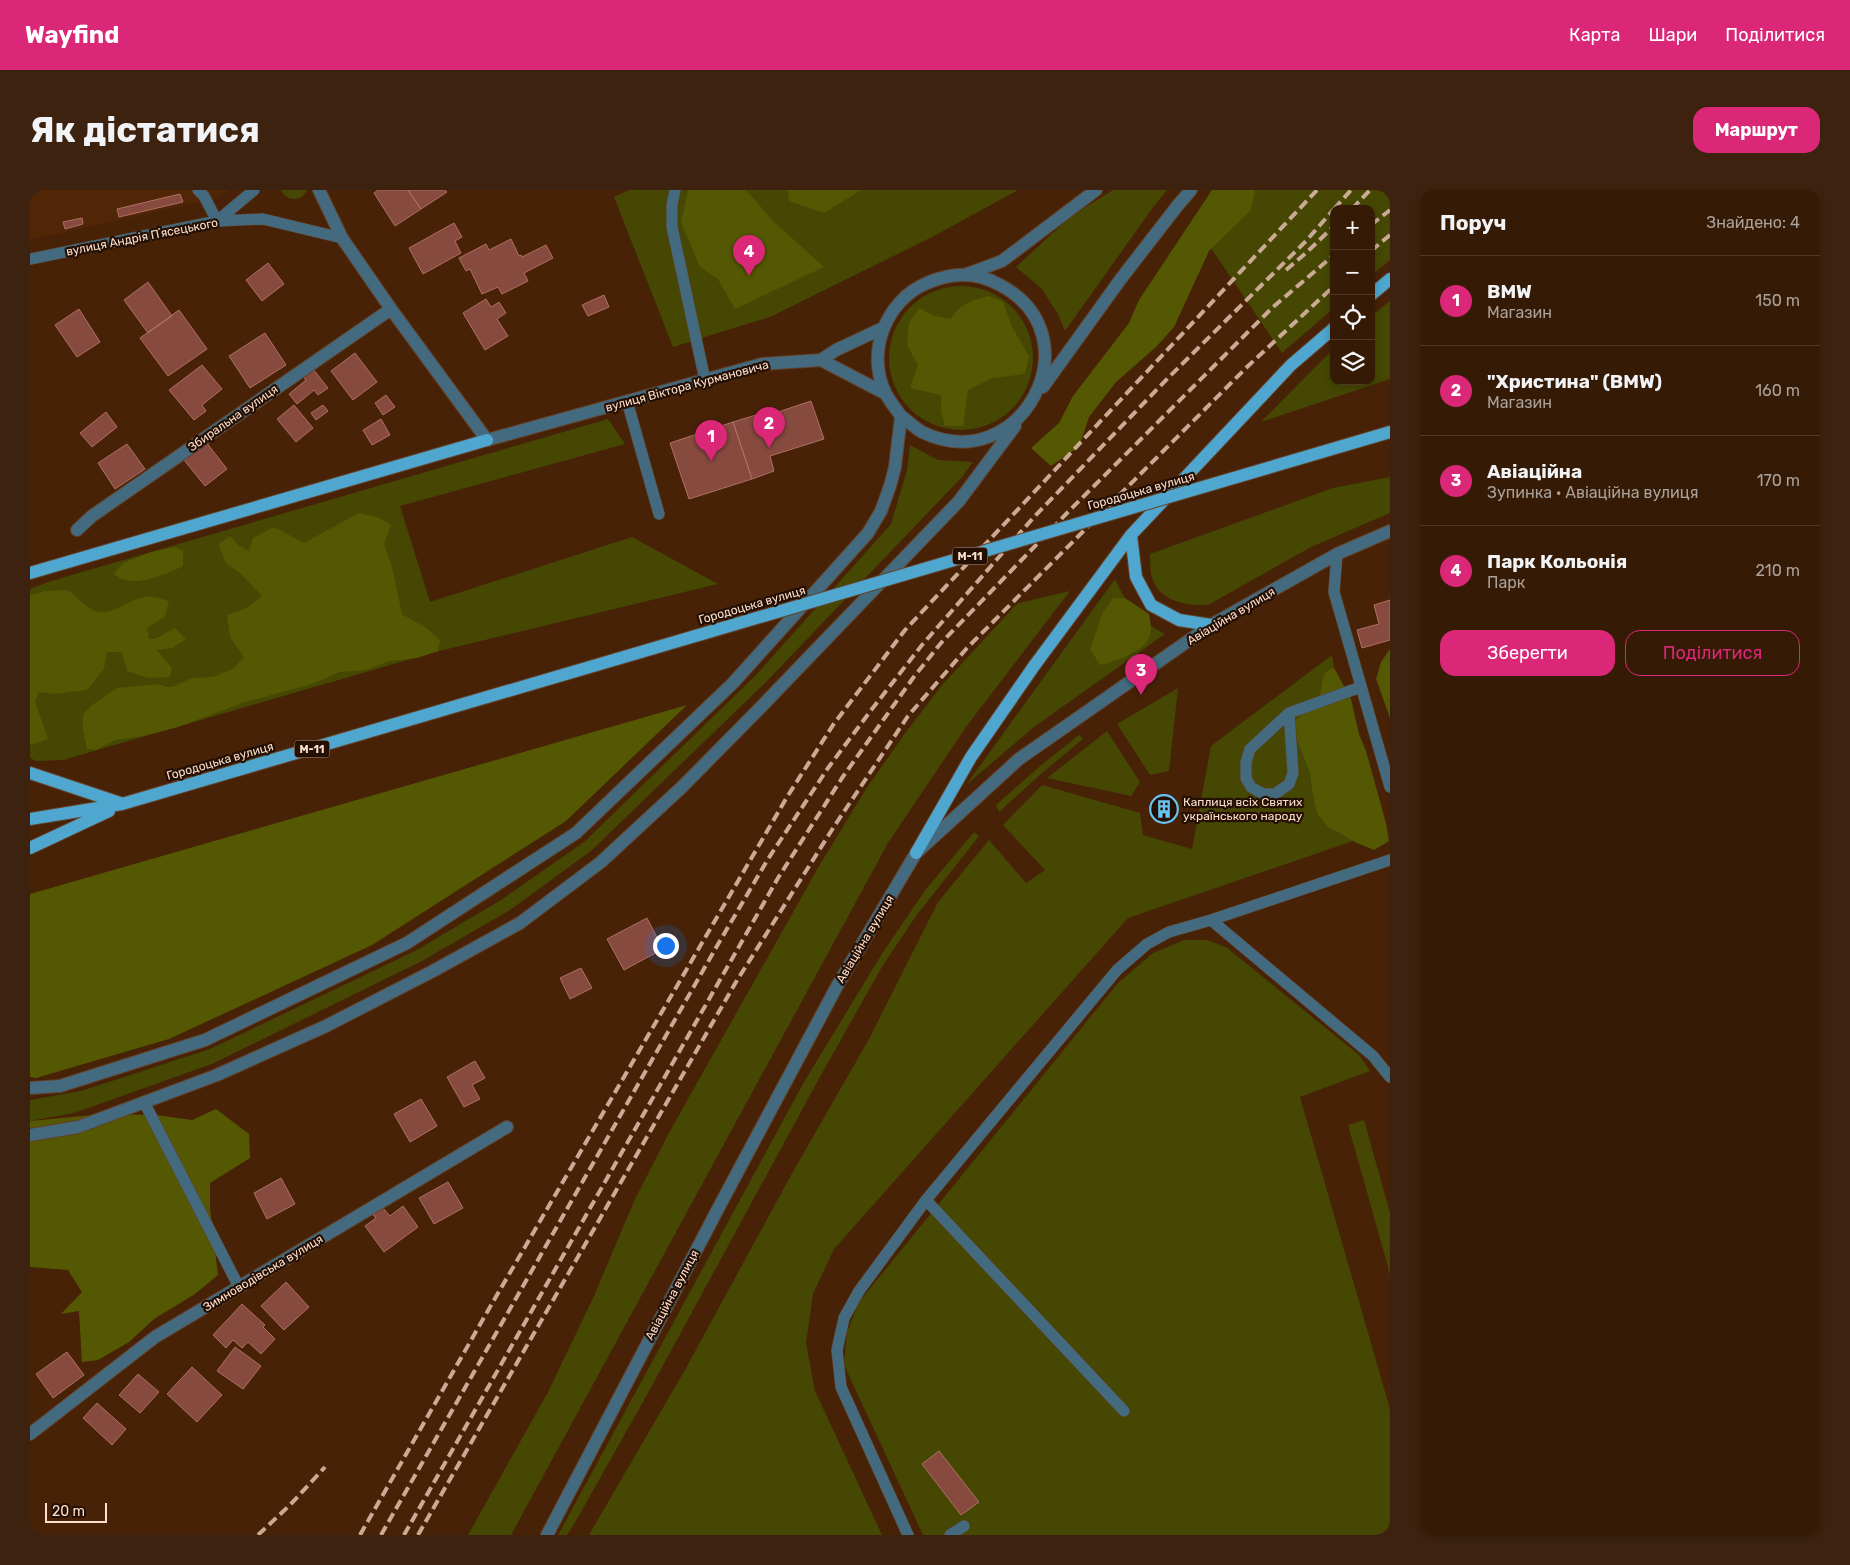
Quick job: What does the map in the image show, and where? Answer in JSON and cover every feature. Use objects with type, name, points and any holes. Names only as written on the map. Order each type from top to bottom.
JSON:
[{"type":"main road","points":[[1375,292],[1390,279]]},
{"type":"main road","points":[[916,853],[971,757],[1034,666],[1131,536],[1291,365],[1330,331]]},
{"type":"main road","name":"Городоцька вулиця","points":[[30,819],[122,804],[1390,432]]},
{"type":"main road","points":[[30,573],[487,440]]},
{"type":"main road","points":[[1131,536],[1136,577],[1151,605],[1179,620],[1212,625]]},
{"type":"main road","points":[[30,773],[122,804]]},
{"type":"main road","name":"Городоцька вулиця","points":[[30,848],[122,804]]},
{"type":"street","points":[[319,190],[342,238],[391,309],[487,440]]},
{"type":"street","points":[[966,274],[991,279],[1012,291],[1030,309],[1041,330],[1045,354],[1043,379],[1030,405],[1017,421],[995,434],[970,441],[945,440],[921,431],[901,416],[886,394],[879,372],[878,350],[883,328],[894,308],[917,287],[942,276],[966,274],[1002,261],[1096,190]]},
{"type":"street","points":[[30,1135],[78,1127],[217,1075],[299,1038],[433,972],[520,923],[601,862],[682,787],[959,501],[1120,280],[1191,190]]},
{"type":"street","name":"Збиральна вулиця","points":[[77,530],[92,516],[391,309]]},
{"type":"street","name":"вулиця Віктора Курмановича","points":[[487,440],[762,364],[821,360],[836,350],[883,328]]},
{"type":"street","points":[[821,360],[886,394]]},
{"type":"street","points":[[30,1088],[60,1086],[205,1040],[406,943],[576,833],[733,683],[868,533],[881,511],[896,467],[901,416]]},
{"type":"street","name":"Авіаційна вулиця","points":[[547,1535],[724,1196],[837,986],[916,853],[1019,759],[1212,625],[1337,554],[1390,532]]},
{"type":"street","name":"Зимноводівська вулиця","points":[[30,1434],[155,1337],[507,1127]]},
{"type":"lane","points":[[198,190],[204,196],[217,221],[254,190]]},
{"type":"lane","points":[[675,190],[672,205],[672,227],[705,380]]},
{"type":"lane","name":"вулиця Андрія Пʼясецького","points":[[31,259],[217,221],[263,219],[342,238]]},
{"type":"lane","points":[[627,401],[659,514]]},
{"type":"lane","points":[[1337,554],[1334,592],[1390,787]]},
{"type":"lane","points":[[1289,713],[1293,773],[1289,784],[1275,794],[1264,794],[1252,787],[1246,778],[1246,762],[1250,749],[1289,713],[1361,687]]},
{"type":"lane","points":[[908,1535],[841,1387],[837,1350],[844,1318],[859,1291],[926,1200],[1117,970],[1147,944],[1169,932],[1211,920],[1390,860]]},
{"type":"lane","points":[[1211,920],[1373,1056],[1390,1077]]},
{"type":"lane","points":[[144,1102],[240,1287]]},
{"type":"lane","points":[[926,1200],[1124,1411]]},
{"type":"lane","points":[[950,1535],[964,1526]]},
{"type":"shaded area","points":[[30,190],[230,190],[213,199],[30,240]]},
{"type":"shaded area","points":[[281,190],[307,190],[302,197],[294,199],[287,197]]},
{"type":"shaded area","points":[[629,190],[1018,190],[936,235],[770,317],[673,347],[614,197]]},
{"type":"shaded area","points":[[688,190],[746,190],[774,222],[824,267],[735,309],[718,279],[700,267],[681,222]]},
{"type":"shaded area","points":[[788,190],[861,190],[824,213],[789,201]]},
{"type":"shaded area","points":[[1113,190],[1167,190],[1065,331],[1058,314],[1041,288],[1016,267],[1070,217]]},
{"type":"shaded area","points":[[1212,190],[1255,190],[1251,210],[1209,251],[1174,327],[1156,347],[1116,382],[1089,417],[1079,447],[1051,466],[1031,448],[1059,423],[1073,396],[1129,323],[1139,300]]},
{"type":"shaded area","points":[[1215,190],[1390,190],[1390,260],[1375,273],[1375,205],[1330,205],[1330,311],[1282,353],[1192,220]]},
{"type":"shaded area","points":[[961,286],[989,292],[1001,298],[1012,307],[1021,318],[1027,330],[1033,358],[1027,386],[1021,398],[1012,409],[1001,418],[989,424],[961,430],[933,424],[921,418],[910,409],[901,398],[895,386],[889,358],[895,330],[901,318],[910,307],[921,298],[933,292]]},
{"type":"shaded area","points":[[989,296],[1003,302],[1012,327],[1029,356],[1025,374],[993,378],[968,390],[963,426],[945,426],[941,412],[941,395],[910,388],[918,365],[907,345],[909,323],[919,308],[935,316],[951,319],[967,303]]},
{"type":"shaded area","points":[[1390,301],[1390,379],[1375,384],[1375,340],[1375,313]]},
{"type":"shaded area","points":[[1330,352],[1330,385],[1372,385],[1261,422]]},
{"type":"shaded area","points":[[608,419],[625,444],[400,506],[430,602],[632,537],[718,584],[435,652],[63,760],[36,761],[30,758],[30,589],[51,581]]},
{"type":"shaded area","points":[[910,445],[938,460],[973,462],[962,477],[767,681],[591,851],[510,910],[422,961],[212,1064],[74,1113],[30,1121],[30,1100],[81,1091],[210,1049],[415,951],[501,900],[584,842],[756,675],[891,524],[907,470]]},
{"type":"shaded area","points":[[1390,477],[1390,513],[1311,547],[1208,605],[1181,603],[1173,600],[1159,590],[1154,583],[1151,574],[1150,554],[1333,488]]},
{"type":"shaded area","points":[[359,513],[380,518],[391,525],[384,544],[392,567],[402,614],[428,629],[440,640],[438,651],[417,658],[389,661],[367,670],[340,672],[312,684],[242,703],[178,727],[143,736],[115,740],[96,750],[87,749],[83,731],[83,714],[92,705],[117,688],[159,684],[165,687],[172,687],[192,678],[213,677],[234,668],[244,657],[230,637],[227,615],[245,609],[262,596],[241,574],[226,563],[218,544],[230,536],[238,545],[249,551],[253,538],[274,527],[304,543]]},
{"type":"shaded area","points":[[174,547],[183,551],[183,566],[177,569],[154,578],[138,581],[125,580],[114,574],[123,563],[151,552]]},
{"type":"shaded area","points":[[1115,579],[1134,612],[1165,634],[1034,727],[966,785]]},
{"type":"shaded area","points":[[68,590],[87,606],[100,612],[114,610],[146,597],[157,597],[169,601],[165,617],[147,628],[149,639],[155,639],[175,628],[186,639],[173,648],[157,650],[172,668],[170,677],[148,678],[127,671],[122,652],[107,652],[104,669],[87,690],[55,694],[39,692],[35,701],[48,739],[30,745],[30,595],[45,591]]},
{"type":"shaded area","points":[[1070,591],[966,727],[888,843],[511,1535],[468,1535],[548,1392],[594,1296],[635,1199],[670,1131],[819,866],[866,789],[943,684],[1014,607],[1019,603]]},
{"type":"shaded area","points":[[1113,598],[1125,598],[1149,614],[1151,631],[1149,638],[1144,644],[1131,654],[1100,665],[1090,649],[1103,612]]},
{"type":"shaded area","points":[[1390,649],[1390,718],[1376,679],[1381,662]]},
{"type":"shaded area","points":[[1332,655],[1362,838],[1128,918],[834,1249],[813,1294],[806,1343],[815,1391],[882,1535],[589,1535],[686,1368],[790,1177],[869,1039],[938,902],[989,840],[1026,883],[1045,870],[1003,825],[1042,785],[1140,813],[1143,835],[1192,849],[1211,746]]},
{"type":"shaded area","points":[[1334,668],[1351,699],[1359,734],[1366,751],[1386,823],[1389,841],[1374,850],[1327,826],[1317,813],[1310,773],[1297,739],[1295,721],[1318,698],[1326,673]]},
{"type":"shaded area","points":[[1178,688],[1169,771],[1150,775],[1117,724]]},
{"type":"shaded area","points":[[687,705],[566,821],[372,945],[169,1039],[36,1078],[30,1077],[30,894]]},
{"type":"shaded area","points":[[1107,731],[1140,782],[1131,796],[1047,778]]},
{"type":"shaded area","points":[[1079,735],[1083,739],[999,812],[996,805]]},
{"type":"shaded area","points":[[974,832],[979,836],[916,916],[883,965],[577,1519],[567,1535],[558,1535],[804,1082],[883,952],[926,889]]},
{"type":"shaded area","points":[[1184,940],[1207,940],[1226,947],[1359,1055],[1370,1071],[1300,1097],[1390,1409],[1390,1535],[923,1535],[844,1365],[847,1332],[859,1302],[1118,983],[1153,953]]},
{"type":"shaded area","points":[[216,1109],[249,1134],[250,1158],[210,1183],[210,1208],[218,1275],[195,1294],[154,1319],[129,1342],[98,1360],[82,1362],[79,1311],[61,1314],[82,1292],[68,1270],[30,1267],[30,1121],[104,1114],[156,1115],[192,1120]]},
{"type":"shaded area","points":[[1364,1120],[1390,1213],[1390,1274],[1348,1125]]},
{"type":"building","points":[[378,190],[408,190],[421,209],[395,226],[374,193]]},
{"type":"building","points":[[408,190],[445,190],[447,192],[421,209]]},
{"type":"building","points":[[180,194],[183,202],[119,217],[117,209]]},
{"type":"building","points":[[82,218],[83,224],[65,229],[63,222]]},
{"type":"building","points":[[454,223],[462,237],[455,241],[461,253],[423,274],[409,248]]},
{"type":"building","points":[[511,239],[519,256],[521,255],[522,257],[546,245],[553,258],[524,273],[528,281],[502,294],[498,287],[482,294],[470,269],[466,271],[459,258],[486,244],[489,250]]},
{"type":"building","points":[[268,263],[284,284],[262,301],[246,280]]},
{"type":"building","points":[[148,282],[172,316],[148,333],[124,300]]},
{"type":"building","points":[[604,295],[609,307],[588,316],[582,305]]},
{"type":"building","points":[[486,299],[491,307],[499,302],[506,313],[497,319],[508,336],[485,350],[463,313]]},
{"type":"building","points":[[79,309],[100,342],[77,357],[55,325]]},
{"type":"building","points":[[179,310],[207,349],[168,376],[140,338]]},
{"type":"building","points":[[265,333],[286,365],[250,388],[229,356]]},
{"type":"building","points":[[355,353],[377,382],[353,400],[331,371]]},
{"type":"building","points":[[202,365],[222,389],[202,405],[206,411],[194,420],[169,390]]},
{"type":"building","points":[[313,369],[328,388],[318,395],[314,390],[297,404],[289,394],[306,380],[303,377]]},
{"type":"building","points":[[386,395],[395,407],[383,415],[375,403]]},
{"type":"building","points":[[811,401],[824,439],[770,456],[774,471],[752,479],[733,422],[756,415],[757,419]]},
{"type":"building","points":[[294,405],[313,428],[296,442],[277,419]]},
{"type":"building","points":[[323,405],[328,411],[316,420],[311,413]]},
{"type":"building","points":[[106,412],[117,427],[92,447],[80,433]]},
{"type":"building","points":[[381,419],[390,435],[372,445],[363,430]]},
{"type":"building","points":[[733,422],[752,479],[689,499],[670,443]]},
{"type":"building","points":[[206,442],[227,469],[205,486],[184,460]]},
{"type":"building","points":[[127,444],[145,469],[115,489],[98,463]]},
{"type":"building","points":[[1390,600],[1390,640],[1362,648],[1357,630],[1379,624],[1374,605]]},
{"type":"building","name":"Каплиця всіх Святих українського народу","points":[[1166,797],[1169,801],[1174,802],[1173,807],[1176,811],[1172,814],[1171,818],[1166,817],[1162,820],[1159,816],[1154,815],[1155,810],[1152,806],[1156,803],[1157,799],[1162,800]]},
{"type":"building","points":[[647,918],[663,949],[624,970],[607,939]]},
{"type":"building","points":[[581,968],[592,988],[570,999],[560,978]]},
{"type":"building","points":[[475,1061],[485,1078],[472,1085],[480,1099],[464,1107],[447,1077]]},
{"type":"building","points":[[421,1099],[437,1126],[410,1142],[394,1114]]},
{"type":"building","points":[[281,1178],[295,1204],[267,1219],[254,1193]]},
{"type":"building","points":[[448,1182],[463,1208],[434,1224],[419,1198]]},
{"type":"building","points":[[403,1206],[418,1227],[384,1252],[365,1226],[376,1218],[373,1215],[383,1208],[390,1216]]},
{"type":"building","points":[[286,1282],[309,1307],[284,1330],[261,1306]]},
{"type":"building","points":[[242,1304],[265,1325],[263,1327],[275,1339],[261,1354],[248,1342],[242,1348],[233,1340],[226,1348],[213,1335]]},
{"type":"building","points":[[235,1347],[261,1366],[243,1389],[217,1371]]},
{"type":"building","points":[[67,1352],[84,1375],[53,1398],[36,1374]]},
{"type":"building","points":[[192,1367],[222,1395],[197,1422],[167,1394]]},
{"type":"building","points":[[138,1374],[159,1392],[140,1413],[119,1395]]},
{"type":"building","points":[[97,1403],[126,1429],[112,1445],[83,1418]]},
{"type":"building","points":[[939,1451],[979,1502],[961,1515],[922,1464]]},
{"type":"railway","points":[[360,1535],[490,1307],[787,797],[833,725],[905,630],[1317,190]]},
{"type":"railway","points":[[1338,205],[1351,190]]},
{"type":"railway","points":[[1356,205],[1370,190]]},
{"type":"railway","points":[[1375,222],[1390,210]]},
{"type":"railway","points":[[381,1535],[717,946],[768,859],[828,768],[922,645],[1034,517],[1168,378],[1306,241],[1330,214]]},
{"type":"railway","points":[[1286,270],[1330,230]]},
{"type":"railway","points":[[1372,250],[1390,235]]},
{"type":"railway","points":[[404,1535],[778,878],[842,778],[913,678],[941,643],[1069,511],[1273,307],[1330,258]]},
{"type":"railway","points":[[418,1535],[736,982],[835,825],[908,716],[967,648],[1247,367],[1330,290]]},
{"type":"railway","points":[[258,1535],[290,1505],[325,1467]]},
{"type":"place","name":"Парк Кольонія","points":[[749,276]]},
{"type":"place","name":"\"Христина\" (BMW)","points":[[769,448]]},
{"type":"place","name":"BMW","points":[[711,461]]},
{"type":"place","name":"Авіаційна","points":[[1141,695]]},
{"type":"place","name":"Каплиця всіх Святих українського народу","points":[[1164,809]]}]
